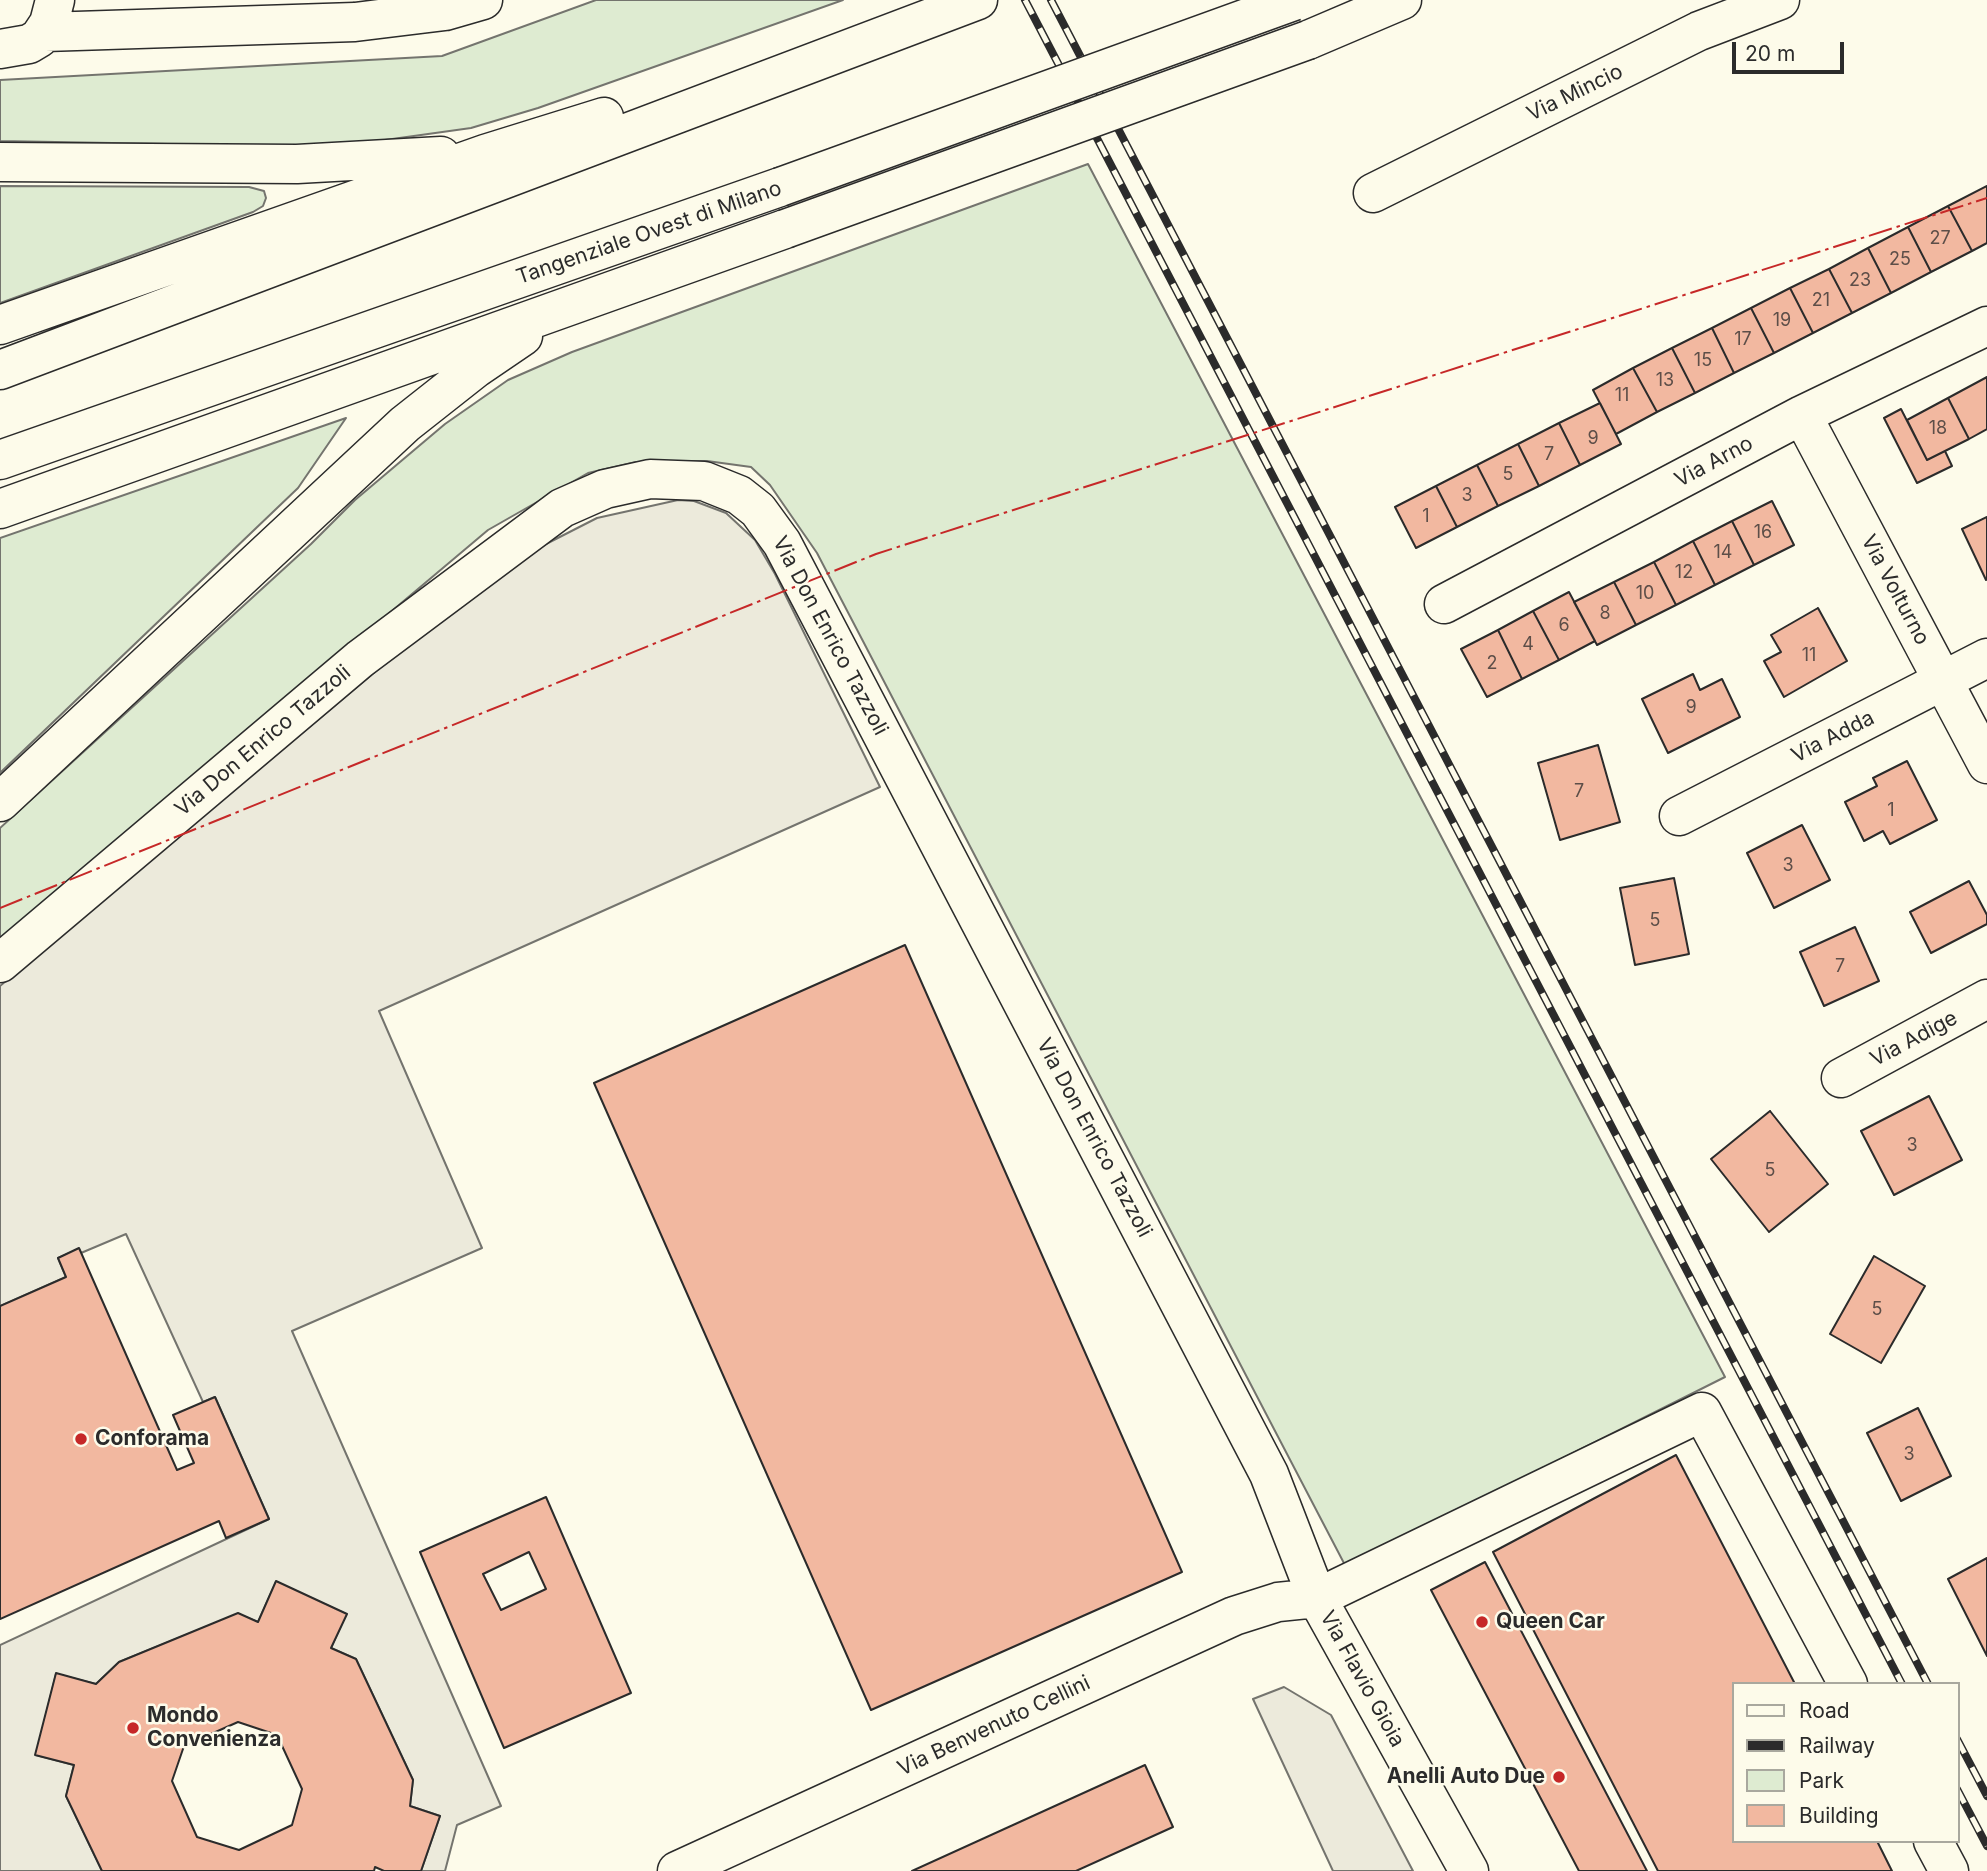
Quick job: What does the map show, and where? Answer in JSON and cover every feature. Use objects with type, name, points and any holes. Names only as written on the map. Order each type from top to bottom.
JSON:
[{"type":"main road","points":[[253,25],[346,0]]},
{"type":"main road","points":[[381,0],[445,11]]},
{"type":"main road","points":[[0,48],[29,44],[50,16],[253,25],[355,22],[445,11],[483,0]]},
{"type":"main road","name":"Tangenziale Ovest di Milano","points":[[0,460],[780,187],[1295,0]]},
{"type":"main road","points":[[0,509],[1308,40],[1402,0]]},
{"type":"main road","name":"Via Mincio","points":[[1373,193],[1699,32],[1780,0]]},
{"type":"main road","points":[[0,370],[742,82],[966,4]]},
{"type":"main road","points":[[0,325],[485,154],[742,82]]},
{"type":"main road","points":[[0,163],[297,164],[485,154]]},
{"type":"main road","points":[[0,802],[417,414],[491,356],[584,298]]},
{"type":"main road","name":"Via Arno","points":[[1444,604],[1802,415],[1987,326]]},
{"type":"main road","name":"Via Volturno","points":[[1802,415],[1987,764]]},
{"type":"main road","name":"Via Don Enrico Tazzoli","points":[[0,963],[360,659],[549,517],[588,495],[650,479],[704,481],[728,489],[749,502],[766,520],[813,602],[1269,1474],[1317,1598]]},
{"type":"main road","name":"Via Adda","points":[[1679,816],[1987,658]]},
{"type":"main road","name":"Via Adige","points":[[1841,1079],[1987,999]]},
{"type":"main road","name":"Via Benvenuto Cellini","points":[[677,1871],[1234,1616],[1278,1602],[1317,1598],[1702,1412],[1847,1682]]},
{"type":"main road","name":"Via Flavio Gioia","points":[[1317,1598],[1469,1871]]},
{"type":"main road","points":[[1934,1843],[1949,1871]]},
{"type":"green space","points":[[596,0],[843,0],[538,108],[471,128],[335,147],[0,141],[0,80],[442,56]]},
{"type":"green space","points":[[1088,164],[1725,1377],[1346,1567],[817,553],[770,485],[751,467],[707,461],[636,462],[588,473],[488,530],[0,941],[0,828],[311,544],[355,500],[445,424],[508,380],[572,352]]},
{"type":"green space","points":[[0,186],[249,187],[264,191],[266,198],[263,206],[253,212],[0,303]]},
{"type":"green space","points":[[346,418],[298,488],[0,773],[0,538]]},
{"type":"shaded area","points":[[678,500],[694,501],[726,513],[755,540],[775,574],[880,787],[379,1011],[482,1248],[292,1331],[501,1806],[457,1825],[445,1871],[421,1871],[440,1816],[410,1806],[413,1780],[356,1659],[331,1648],[346,1614],[276,1582],[258,1622],[238,1614],[119,1662],[96,1684],[56,1674],[36,1755],[74,1765],[66,1796],[102,1871],[0,1871],[0,1645],[269,1519],[215,1397],[203,1402],[126,1234],[81,1253],[79,1249],[58,1258],[66,1277],[0,1306],[0,986],[499,568],[597,518]]},
{"type":"shaded area","points":[[1284,1687],[1331,1715],[1413,1871],[1333,1871],[1253,1699]]},
{"type":"building","points":[[1987,186],[1987,243],[1972,251],[1948,206]]},
{"type":"building","points":[[1948,206],[1972,251],[1931,272],[1908,227]]},
{"type":"building","points":[[1908,227],[1931,272],[1891,293],[1868,248]]},
{"type":"building","points":[[1868,248],[1891,293],[1852,313],[1829,269]]},
{"type":"building","points":[[1829,269],[1852,313],[1813,333],[1790,288]]},
{"type":"building","points":[[1790,288],[1813,333],[1774,353],[1751,308]]},
{"type":"building","points":[[1751,308],[1774,353],[1734,373],[1712,328]]},
{"type":"building","points":[[1712,328],[1734,373],[1695,393],[1672,348]]},
{"type":"building","points":[[1672,348],[1695,393],[1657,412],[1633,368]]},
{"type":"building","points":[[1633,368],[1657,412],[1616,434],[1593,390]]},
{"type":"building","points":[[1987,377],[1987,429],[1969,439],[1948,398]]},
{"type":"building","points":[[1948,398],[1969,439],[1927,460],[1907,420]]},
{"type":"building","points":[[1600,403],[1621,444],[1580,465],[1559,423]]},
{"type":"building","points":[[1901,409],[1927,460],[1945,451],[1952,466],[1917,483],[1884,418]]},
{"type":"building","points":[[1559,423],[1580,465],[1539,486],[1518,444]]},
{"type":"building","points":[[1518,444],[1539,486],[1498,506],[1477,465]]},
{"type":"building","points":[[1477,465],[1498,506],[1457,527],[1436,486]]},
{"type":"building","points":[[1436,486],[1457,527],[1416,548],[1395,507]]},
{"type":"building","points":[[1772,501],[1794,545],[1754,565],[1732,521]]},
{"type":"building","points":[[1987,517],[1987,579],[1986,580],[1962,529]]},
{"type":"building","points":[[1732,521],[1754,565],[1715,585],[1693,541]]},
{"type":"building","points":[[1693,541],[1715,585],[1676,605],[1654,562]]},
{"type":"building","points":[[1654,562],[1676,605],[1636,625],[1614,582]]},
{"type":"building","points":[[1614,582],[1636,625],[1597,645],[1574,602]]},
{"type":"building","points":[[1569,592],[1595,641],[1559,660],[1533,611]]},
{"type":"building","points":[[1818,608],[1847,661],[1784,697],[1764,661],[1781,652],[1771,635]]},
{"type":"building","points":[[1533,611],[1559,660],[1522,679],[1498,630]]},
{"type":"building","points":[[1498,630],[1522,679],[1487,697],[1461,649]]},
{"type":"building","points":[[1693,674],[1700,690],[1722,679],[1740,717],[1668,753],[1642,699]]},
{"type":"building","points":[[1598,745],[1620,822],[1560,840],[1538,763]]},
{"type":"building","points":[[1907,761],[1937,820],[1890,844],[1883,831],[1864,841],[1845,802],[1877,786],[1873,778]]},
{"type":"building","points":[[1802,825],[1830,880],[1774,908],[1747,853]]},
{"type":"building","points":[[1674,878],[1689,954],[1635,965],[1620,888]]},
{"type":"building","points":[[1969,881],[1987,915],[1987,924],[1931,953],[1910,912]]},
{"type":"building","points":[[1855,927],[1879,981],[1824,1006],[1800,952]]},
{"type":"building","points":[[905,945],[1182,1572],[871,1710],[594,1083]]},
{"type":"building","points":[[1929,1096],[1962,1160],[1894,1195],[1861,1131]]},
{"type":"building","points":[[1770,1111],[1828,1184],[1769,1232],[1711,1159]]},
{"type":"building","name":"Conforama","points":[[79,1248],[177,1470],[194,1463],[173,1415],[215,1397],[269,1519],[226,1538],[219,1521],[0,1619],[0,1306],[66,1277],[58,1258]]},
{"type":"building","points":[[1874,1256],[1925,1286],[1881,1363],[1830,1334]]},
{"type":"building","points":[[1918,1408],[1951,1476],[1901,1501],[1867,1433]]},
{"type":"building","points":[[1676,1455],[1794,1682],[1731,1682],[1731,1843],[1878,1843],[1892,1871],[1658,1871],[1493,1552]]},
{"type":"building","points":[[546,1497],[631,1693],[504,1748],[420,1552]],"holes":[[[529,1552],[546,1589],[501,1610],[483,1574]]]},
{"type":"building","points":[[1987,1558],[1987,1656],[1948,1579]]},
{"type":"building","points":[[1485,1562],[1647,1871],[1579,1871],[1431,1590]]},
{"type":"building","name":"Mondo Convenienza","points":[[276,1581],[347,1614],[331,1648],[356,1659],[413,1780],[410,1806],[440,1816],[421,1871],[384,1871],[375,1867],[374,1871],[102,1871],[66,1796],[74,1765],[35,1755],[56,1673],[96,1684],[119,1662],[238,1613],[258,1622]],"holes":[[[238,1722],[277,1735],[302,1789],[292,1825],[239,1850],[197,1837],[172,1781],[184,1746]]]},
{"type":"building","points":[[1145,1765],[1173,1827],[1076,1871],[912,1871]]},
{"type":"railway","points":[[1025,0],[1901,1682]]},
{"type":"railway","points":[[1051,0],[1927,1682]]},
{"type":"railway","points":[[1959,1743],[1987,1796]]},
{"type":"railway","points":[[1959,1793],[1987,1846]]},
{"type":"power","points":[[0,908],[876,554],[1987,198]]},
{"type":"place","name":"Conforama","points":[[81,1439]]},
{"type":"place","name":"Queen Car","points":[[1482,1622]]},
{"type":"place","name":"Mondo Convenienza","points":[[133,1728]]},
{"type":"place","name":"Anelli Auto Due","points":[[1559,1777]]}]
